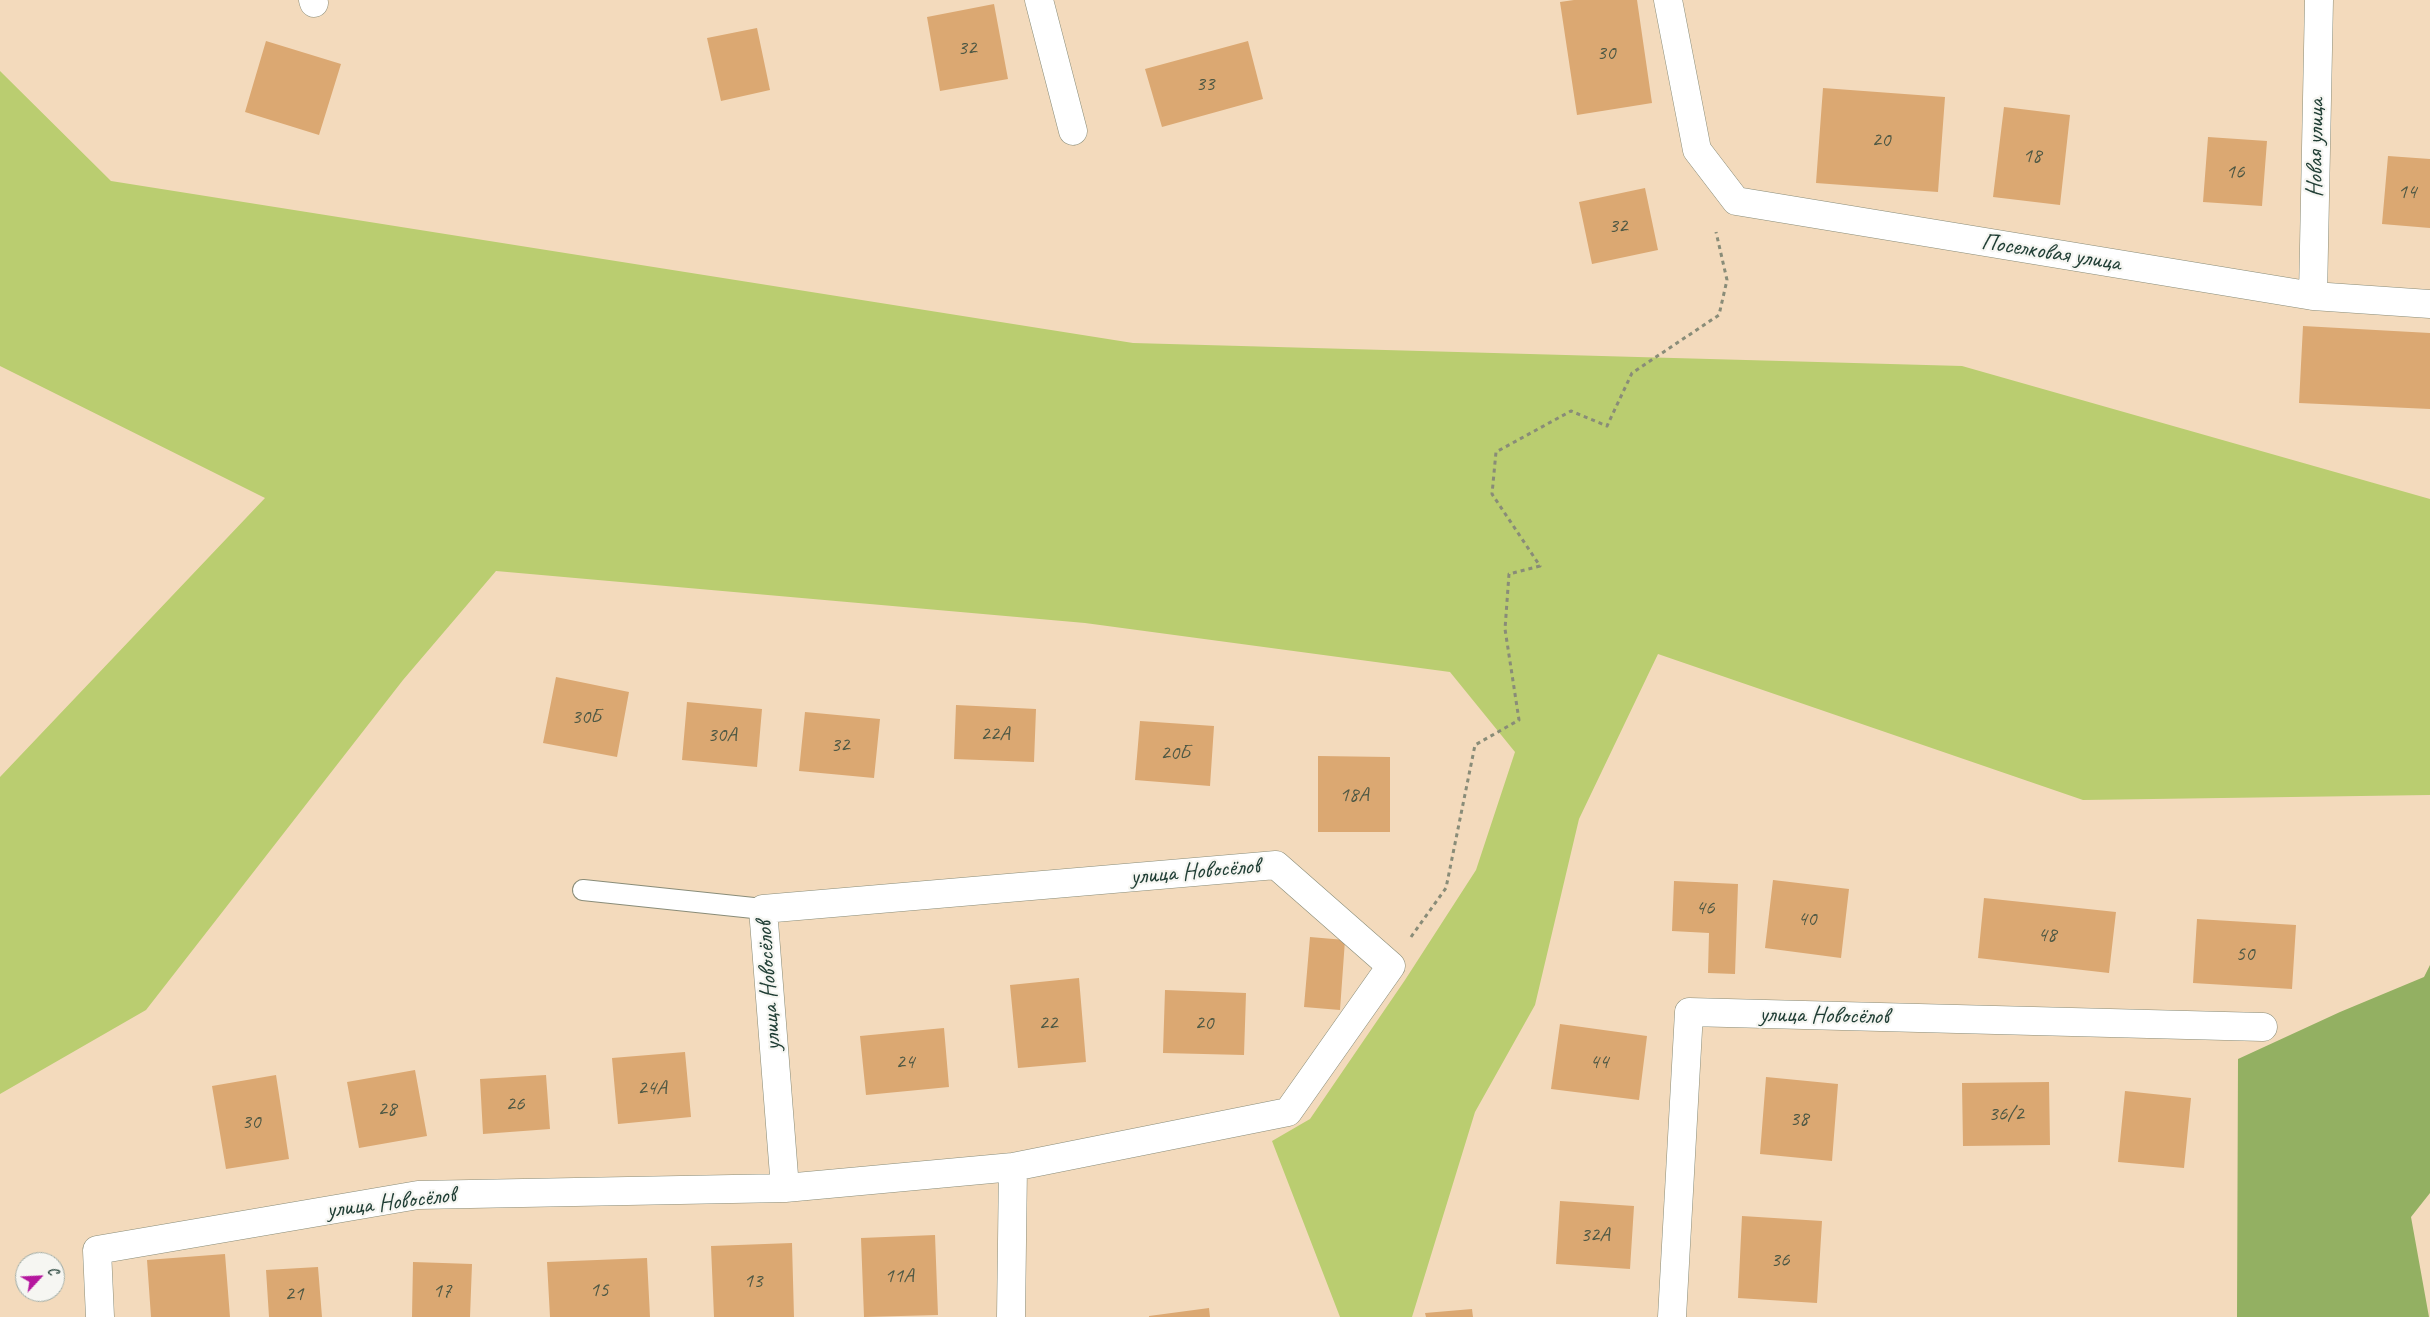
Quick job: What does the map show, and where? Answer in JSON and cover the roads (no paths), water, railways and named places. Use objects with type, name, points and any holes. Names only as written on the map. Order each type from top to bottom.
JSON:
[{"type":"street","points":[[1040,0],[1073,131]]},
{"type":"street","name":"Поселковая улица","points":[[1668,0],[1697,150],[1736,201],[2313,296],[2430,304]]},
{"type":"street","name":"Новая улица","points":[[2313,296],[2319,0]]},
{"type":"street","name":"улица Новосёлов","points":[[100,1317],[97,1250],[418,1195],[785,1188],[1013,1167],[1288,1112],[1391,966],[1276,864],[763,909],[785,1188]]},
{"type":"street","name":"улица Новосёлов","points":[[1672,1317],[1690,1012],[2263,1027]]},
{"type":"street","points":[[1011,1317],[1013,1167]]},
{"type":"lane","points":[[583,890],[763,909]]}]
